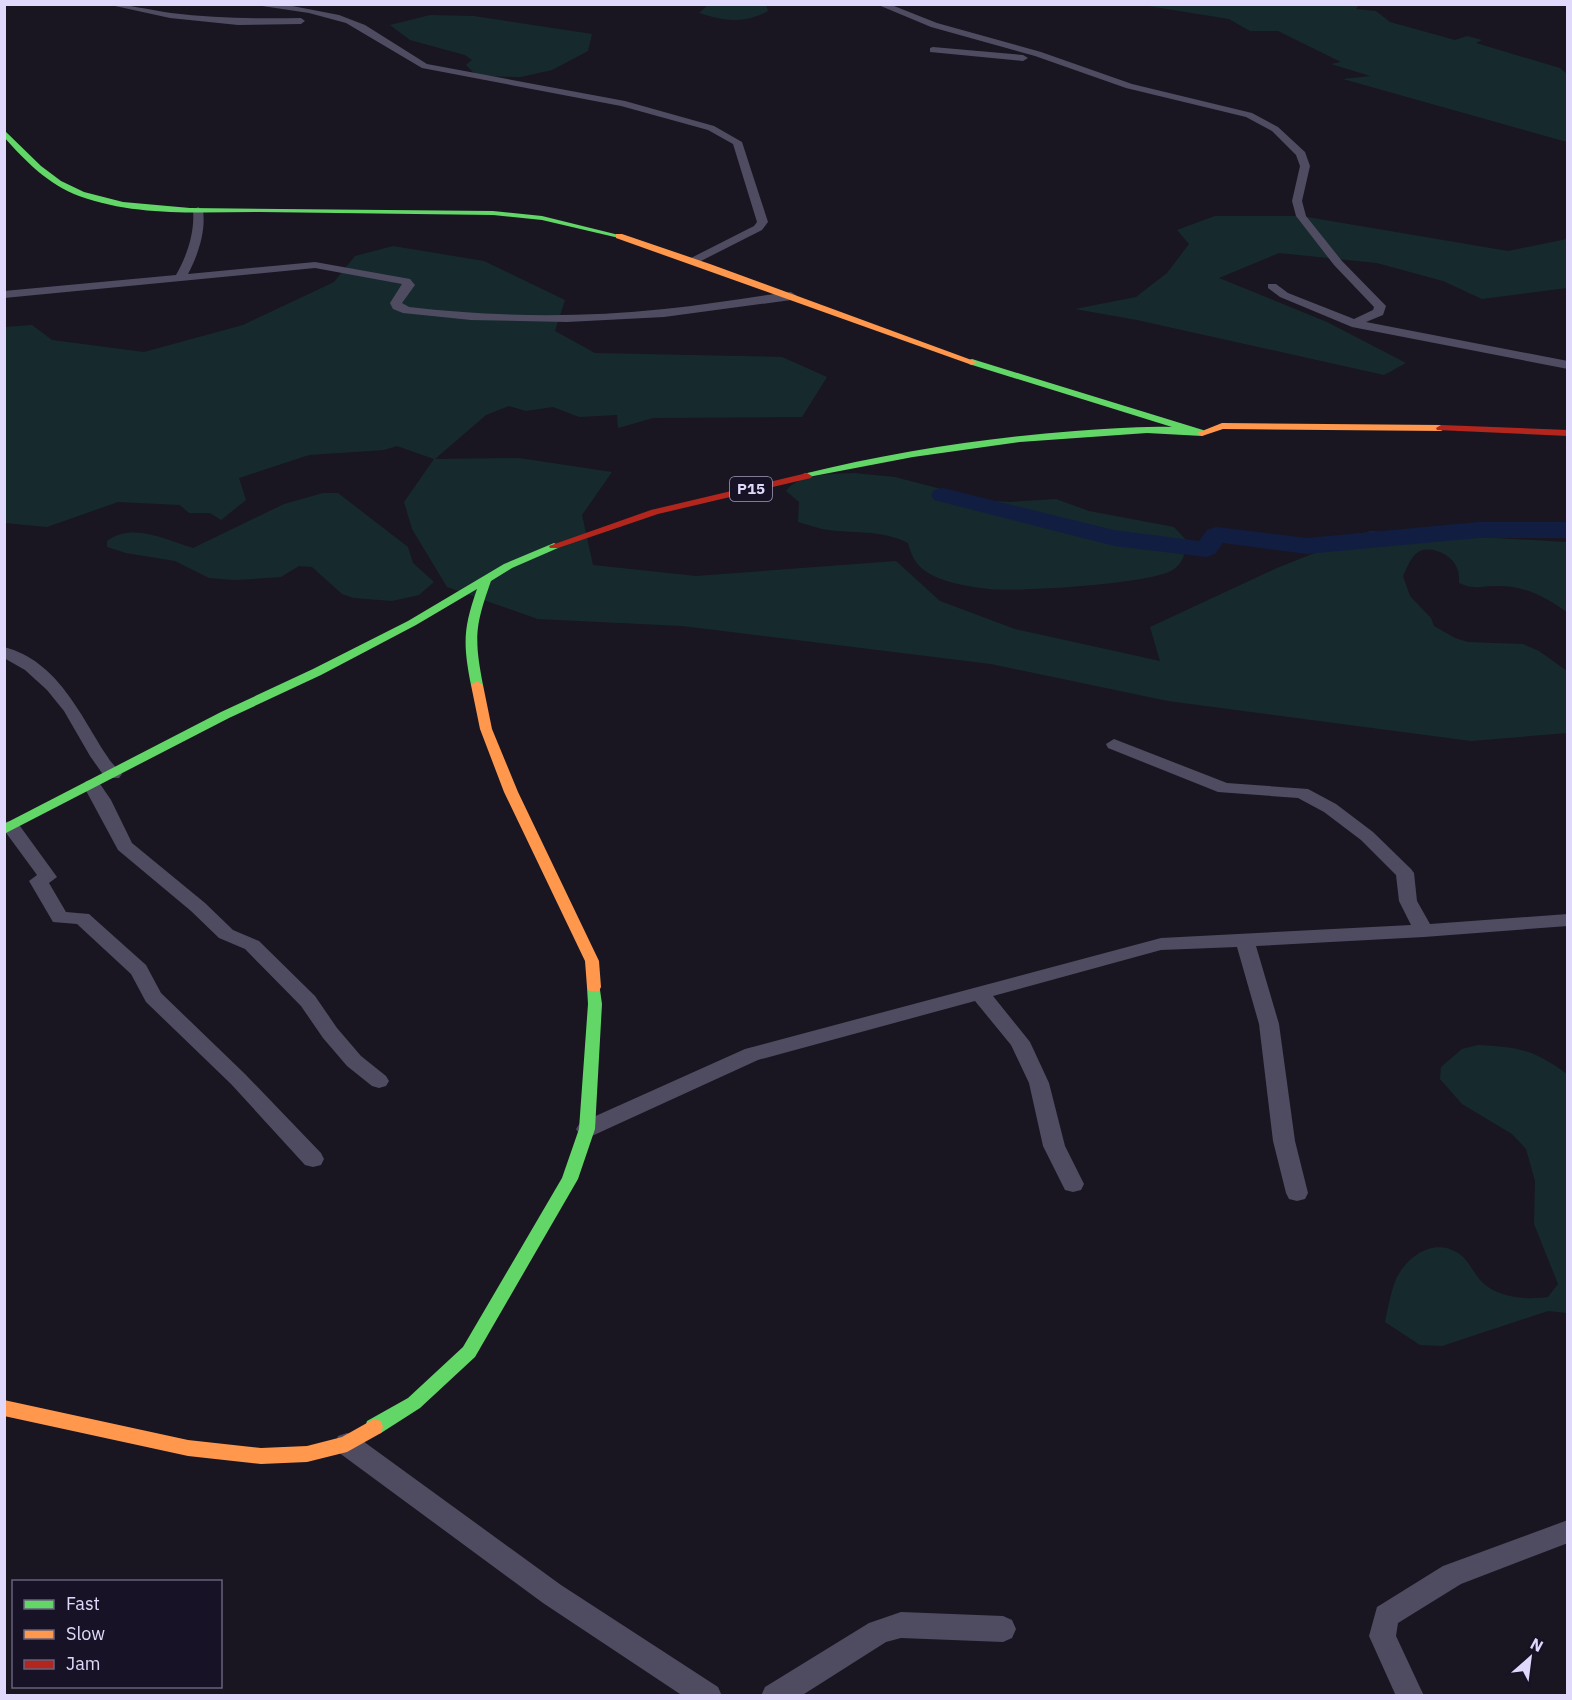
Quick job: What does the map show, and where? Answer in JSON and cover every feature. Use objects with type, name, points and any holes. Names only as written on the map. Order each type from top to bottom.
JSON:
[{"type":"street","points":[[110,4],[170,15],[238,22],[284,20],[351,23]]},
{"type":"street","points":[[253,4],[302,10],[351,23],[364,28],[402,55],[425,66],[655,111],[711,128],[737,142],[743,154],[763,222],[758,228],[693,261]]},
{"type":"street","points":[[880,4],[934,25],[1052,59],[1130,86],[1249,115],[1287,138],[1301,154],[1305,166],[1297,201],[1301,216],[1338,263],[1380,306],[1379,312],[1354,322]]},
{"type":"street","points":[[933,50],[983,56],[1052,59]]},
{"type":"street","points":[[4,132],[41,171],[81,194],[117,203],[198,210],[529,215],[569,222],[693,261],[983,366],[1205,434]]},
{"type":"street","points":[[180,278],[194,243],[200,216],[198,210]]},
{"type":"street","points":[[4,295],[320,265],[406,281],[409,285],[396,303],[397,306],[407,310],[494,318],[567,318],[665,313],[791,296]]},
{"type":"street","points":[[1272,286],[1284,295],[1354,322],[1568,365]]},
{"type":"street","name":"P15","points":[[8,828],[225,715],[317,672],[412,623],[486,579],[549,548],[627,520],[830,470],[972,445],[1045,436],[1174,428],[1205,434],[1221,426],[1275,425],[1437,427],[1568,433]]},
{"type":"street","points":[[4,1408],[188,1448],[261,1456],[307,1454],[347,1444],[414,1403],[469,1352],[570,1179],[587,1129],[595,1004],[592,961],[511,792],[486,729],[470,648],[472,619],[486,579]]},
{"type":"street","points":[[4,652],[37,669],[56,688],[87,736],[100,762],[113,774]]},
{"type":"street","points":[[1114,744],[1224,788],[1302,792],[1330,808],[1367,836],[1405,873],[1408,901],[1424,931]]},
{"type":"street","points":[[92,785],[102,800],[124,846],[198,907],[226,934],[252,945],[308,1001],[330,1033],[354,1061],[379,1081]]},
{"type":"street","points":[[8,828],[48,877],[38,881],[60,918],[82,918],[139,970],[153,997],[238,1079],[313,1159]]},
{"type":"street","points":[[587,1129],[752,1054],[1161,944],[1424,931],[1568,920]]},
{"type":"street","points":[[1244,939],[1269,1024],[1284,1141],[1297,1193]]},
{"type":"street","points":[[980,994],[1020,1042],[1039,1083],[1054,1146],[1073,1184]]},
{"type":"street","points":[[347,1444],[552,1594],[708,1695]]},
{"type":"street","points":[[1410,1695],[1382,1636],[1386,1616],[1452,1575],[1568,1531]]},
{"type":"street","points":[[775,1695],[879,1632],[901,1625],[1004,1629]]},
{"type":"green space","points":[[709,4],[766,5],[768,11],[751,18],[734,20],[699,13]]},
{"type":"green space","points":[[1142,5],[1350,5],[1358,6],[1356,9],[1376,11],[1390,22],[1455,40],[1467,36],[1482,40],[1476,43],[1560,68],[1567,74],[1567,142],[1343,79],[1370,76],[1331,64],[1341,62],[1278,31],[1250,31],[1229,19]]},
{"type":"green space","points":[[430,15],[474,16],[592,34],[588,51],[552,70],[521,77],[477,76],[466,65],[472,60],[465,55],[410,40],[390,25]]},
{"type":"green space","points":[[1215,216],[1301,216],[1508,251],[1567,239],[1567,288],[1482,299],[1443,281],[1377,263],[1279,253],[1219,278],[1327,322],[1406,363],[1384,375],[1137,320],[1075,309],[1136,297],[1167,273],[1189,244],[1177,230]]},
{"type":"green space","points":[[393,246],[484,261],[565,300],[555,331],[595,353],[782,357],[827,377],[802,417],[653,418],[618,428],[617,415],[579,417],[553,407],[526,411],[509,406],[486,415],[435,459],[519,458],[612,472],[582,515],[593,565],[696,576],[896,561],[940,601],[1015,629],[1160,661],[1150,627],[1277,568],[1370,531],[1567,542],[1567,612],[1525,590],[1506,586],[1474,587],[1459,583],[1455,563],[1436,551],[1425,550],[1414,555],[1403,576],[1410,596],[1431,618],[1434,626],[1455,638],[1468,642],[1523,644],[1539,651],[1567,671],[1567,733],[1471,741],[1168,701],[991,664],[682,626],[538,619],[447,587],[412,529],[404,502],[434,459],[397,446],[384,450],[309,455],[239,478],[246,500],[221,520],[210,513],[189,513],[180,505],[118,502],[47,527],[5,523],[5,327],[32,325],[52,340],[144,352],[243,325],[334,282],[355,256]]},
{"type":"green space","points":[[854,473],[895,477],[983,500],[1009,502],[1056,499],[1089,511],[1174,527],[1187,541],[1185,553],[1174,569],[1141,579],[1115,583],[1004,590],[955,583],[938,578],[924,570],[915,561],[908,543],[898,539],[876,534],[822,529],[798,522],[799,502],[786,491],[792,485],[808,478],[827,474]]},
{"type":"green space","points":[[323,493],[338,493],[408,547],[413,563],[434,582],[419,595],[392,601],[354,598],[342,594],[312,567],[299,566],[281,577],[235,580],[209,578],[175,561],[126,553],[107,547],[107,541],[117,536],[139,533],[161,537],[193,548],[284,504]]},
{"type":"green space","points":[[1478,1045],[1526,1051],[1567,1074],[1567,1313],[1548,1311],[1442,1346],[1420,1345],[1385,1322],[1397,1277],[1408,1262],[1423,1251],[1440,1247],[1458,1253],[1482,1282],[1504,1295],[1522,1298],[1548,1297],[1558,1284],[1534,1224],[1535,1181],[1526,1149],[1512,1134],[1462,1104],[1440,1079],[1441,1067],[1462,1049]]},
{"type":"waterway","points":[[943,495],[1114,538],[1206,549],[1216,535],[1307,546],[1478,530],[1568,530]]},
{"type":"traffic: fast","points":[[4,132],[48,176],[59,183],[81,194],[123,205],[190,210],[493,213],[542,218],[619,236]]},
{"type":"traffic: fast","points":[[972,362],[1199,432]]},
{"type":"traffic: fast","points":[[807,476],[913,454],[1020,439],[1147,430],[1202,433]]},
{"type":"traffic: fast","points":[[4,830],[225,715],[317,672],[412,623],[508,566],[554,546]]},
{"type":"traffic: fast","points":[[477,685],[470,648],[472,619],[486,579]]},
{"type":"traffic: fast","points":[[374,1427],[414,1403],[469,1352],[570,1179],[587,1129],[595,1004],[594,987]]},
{"type":"traffic: slow","points":[[619,236],[972,362]]},
{"type":"traffic: slow","points":[[1202,433],[1222,426],[1441,428]]},
{"type":"traffic: slow","points":[[477,685],[486,729],[511,792],[592,961],[594,987]]},
{"type":"traffic: slow","points":[[4,1408],[188,1448],[261,1456],[307,1454],[347,1444],[374,1427]]},
{"type":"traffic: jam","points":[[1441,428],[1568,433]]},
{"type":"traffic: jam","points":[[554,546],[655,512],[807,476]]}]
